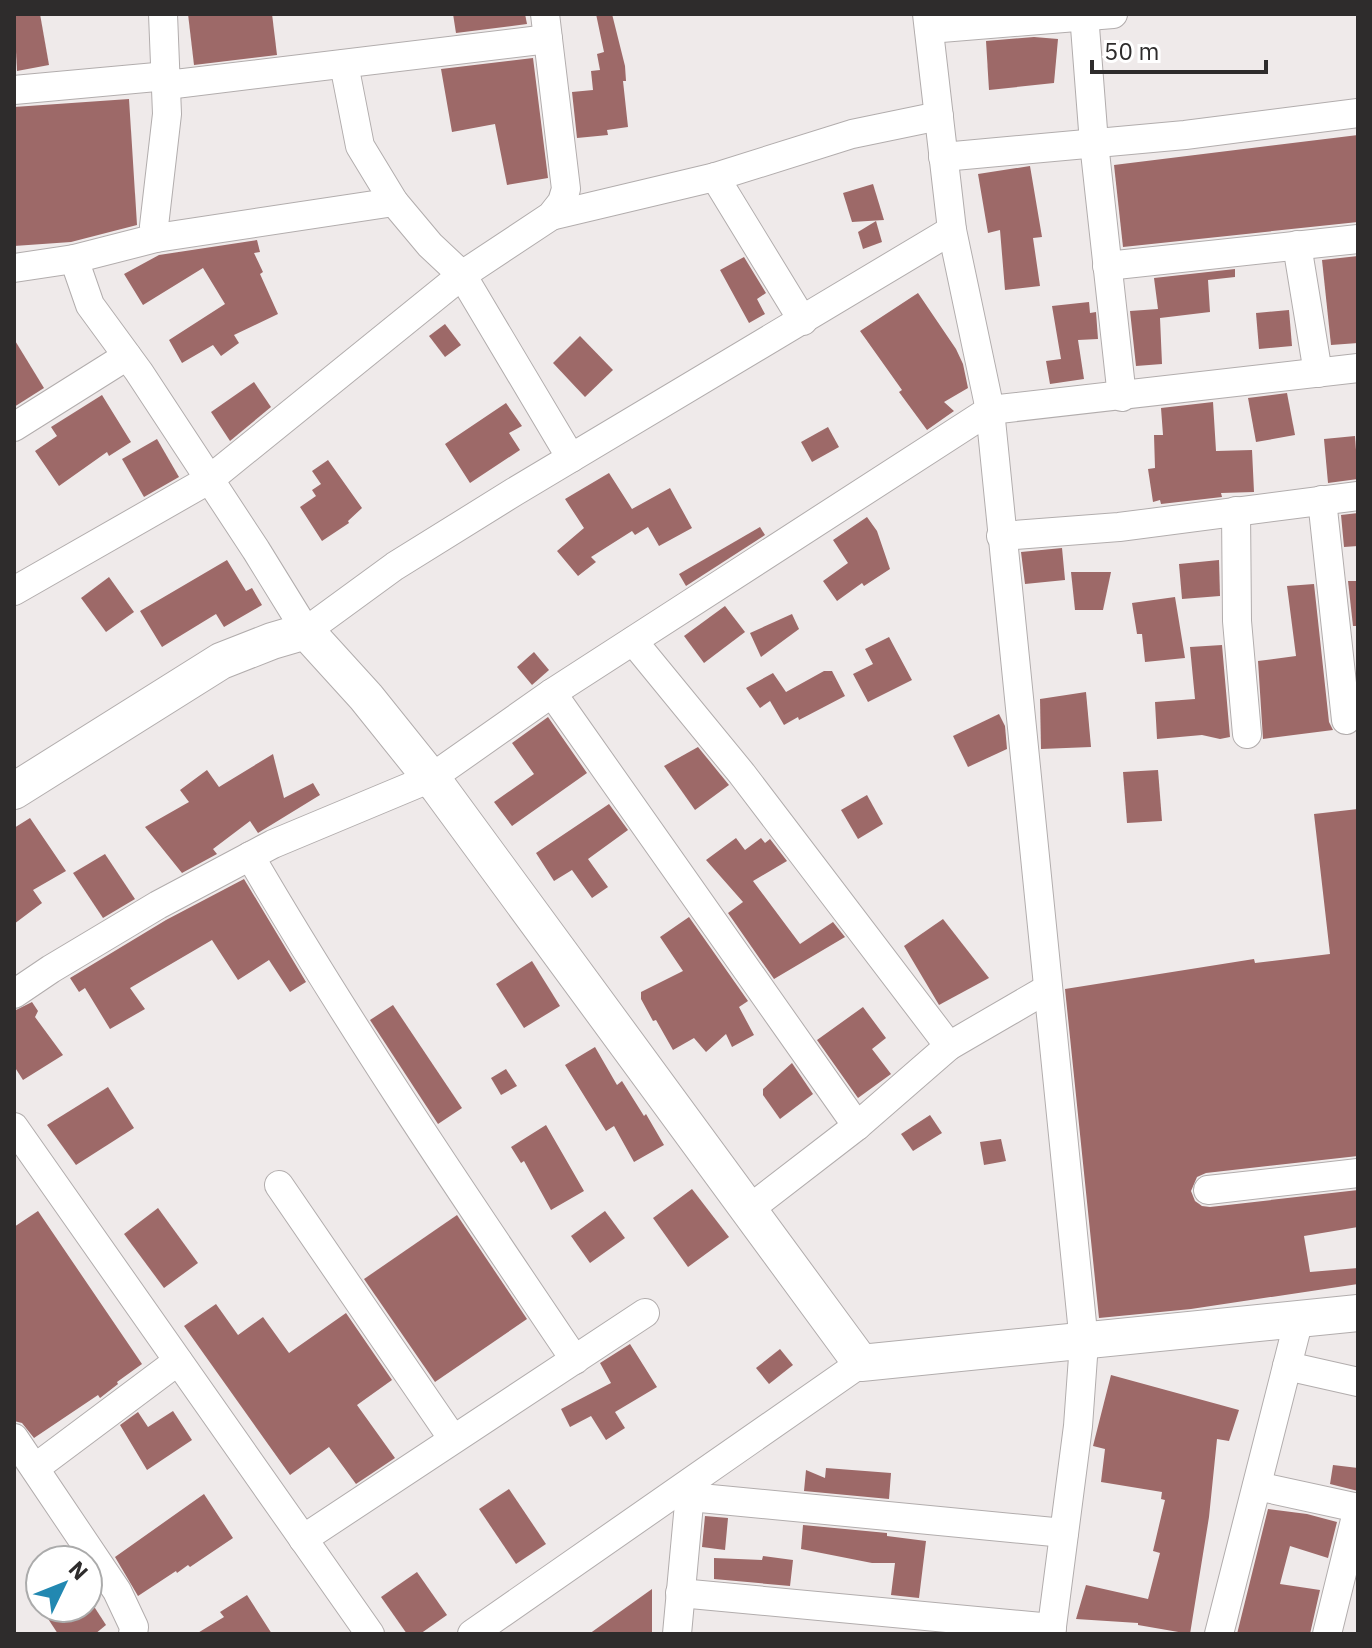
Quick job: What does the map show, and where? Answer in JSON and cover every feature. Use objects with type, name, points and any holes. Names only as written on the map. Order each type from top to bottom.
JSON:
[{"type":"street","points":[[156,238],[154,226],[167,114],[163,14]]},
{"type":"street","points":[[680,1593],[1051,1631],[1078,1426],[1084,1343],[990,410],[952,230],[928,22],[1113,14]]},
{"type":"street","points":[[1084,16],[1094,143],[1122,397]]},
{"type":"street","points":[[14,90],[344,64],[546,26],[566,189],[562,202],[551,216],[462,275],[210,479],[14,591]]},
{"type":"street","points":[[344,64],[360,146],[394,202],[430,245],[462,275],[571,458]]},
{"type":"street","points":[[943,157],[1185,135],[1358,113]]},
{"type":"street","points":[[551,216],[715,177],[852,134],[939,116]]},
{"type":"street","points":[[715,177],[803,321]]},
{"type":"street","points":[[14,268],[74,259],[156,238],[394,202]]},
{"type":"street","points":[[14,791],[221,661],[306,631],[395,566],[952,230]]},
{"type":"street","points":[[1107,266],[1358,239]]},
{"type":"street","points":[[1297,245],[1318,373]]},
{"type":"street","points":[[74,259],[90,305],[210,479],[306,631],[366,697],[431,778],[861,1363]]},
{"type":"street","points":[[14,427],[127,356]]},
{"type":"street","points":[[14,994],[158,905],[273,844],[431,778],[552,693],[990,410],[1358,368]]},
{"type":"street","points":[[1001,536],[1119,527],[1358,496]]},
{"type":"street","points":[[1322,500],[1346,720]]},
{"type":"street","points":[[1236,511],[1237,621],[1247,734]]},
{"type":"street","points":[[633,641],[742,774],[949,1046]]},
{"type":"street","points":[[552,693],[857,1126]]},
{"type":"street","points":[[250,856],[316,970],[406,1111],[575,1360]]},
{"type":"street","points":[[748,1210],[857,1126],[949,1046],[1047,989]]},
{"type":"street","points":[[14,1127],[370,1634]]},
{"type":"street","points":[[1208,1190],[1358,1173]]},
{"type":"street","points":[[279,1185],[453,1439]]},
{"type":"street","points":[[303,1539],[645,1313]]},
{"type":"street","points":[[472,1634],[690,1489],[861,1363],[1084,1343],[1358,1313]]},
{"type":"street","points":[[1219,1634],[1299,1319]]},
{"type":"street","points":[[35,1468],[178,1361]]},
{"type":"street","points":[[1287,1366],[1358,1382]]},
{"type":"street","points":[[14,1438],[117,1591],[134,1627],[133,1634]]},
{"type":"street","points":[[1257,1486],[1358,1508],[1327,1634]]},
{"type":"street","points":[[690,1489],[1064,1533]]},
{"type":"street","points":[[677,1634],[690,1489]]},
{"type":"building","points":[[14,14],[40,14],[49,65],[17,71]]},
{"type":"building","points":[[188,14],[272,14],[277,55],[194,65]]},
{"type":"building","points":[[453,14],[525,14],[527,24],[456,33]]},
{"type":"building","points":[[596,14],[612,14],[625,66],[626,81],[623,81],[628,127],[607,130],[608,135],[577,138],[572,92],[593,90],[591,71],[600,70],[597,54],[604,52]]},
{"type":"building","points":[[1034,37],[1058,39],[1054,83],[989,90],[986,41]]},
{"type":"building","points":[[533,58],[548,178],[507,185],[495,124],[452,132],[441,69]]},
{"type":"building","points":[[129,99],[137,225],[71,242],[14,246],[14,107]]},
{"type":"building","points":[[1358,135],[1358,222],[1123,247],[1114,165]]},
{"type":"building","points":[[1030,166],[1042,237],[1033,238],[1040,286],[1005,290],[1000,230],[988,233],[978,174]]},
{"type":"building","points":[[873,184],[884,220],[852,222],[843,193]]},
{"type":"building","points":[[876,221],[882,242],[863,249],[858,232]]},
{"type":"building","points":[[257,240],[260,252],[254,253],[278,314],[234,335],[239,343],[221,356],[213,345],[182,363],[169,340],[225,304],[203,268],[143,305],[124,274],[159,255]]},
{"type":"building","points":[[1358,256],[1358,343],[1331,345],[1322,260]]},
{"type":"building","points":[[744,257],[766,293],[757,299],[765,314],[749,323],[720,270]]},
{"type":"building","points":[[1235,269],[1235,277],[1208,280],[1210,312],[1160,318],[1162,364],[1136,366],[1130,311],[1158,309],[1154,278]]},
{"type":"building","points":[[918,293],[956,349],[968,388],[944,402],[954,411],[927,430],[860,331]]},
{"type":"building","points":[[1089,302],[1090,313],[1096,312],[1098,339],[1078,340],[1084,379],[1050,384],[1046,361],[1061,359],[1052,306]]},
{"type":"building","points":[[1289,310],[1292,346],[1259,349],[1256,313]]},
{"type":"building","points":[[445,324],[461,345],[445,357],[429,336]]},
{"type":"building","points":[[580,336],[613,370],[585,397],[553,363]]},
{"type":"building","points":[[14,339],[44,388],[14,407]]},
{"type":"building","points":[[254,382],[271,407],[230,441],[211,412]]},
{"type":"building","points":[[1287,393],[1295,435],[1256,442],[1248,398]]},
{"type":"building","points":[[102,395],[131,442],[109,456],[107,452],[59,486],[35,451],[57,436],[51,427]]},
{"type":"building","points":[[1213,402],[1216,451],[1252,450],[1254,492],[1221,493],[1222,497],[1161,504],[1160,500],[1153,502],[1148,469],[1155,468],[1154,435],[1163,435],[1161,408]]},
{"type":"building","points":[[506,403],[522,426],[509,433],[520,450],[470,483],[445,444]]},
{"type":"building","points":[[828,427],[839,447],[812,462],[801,442]]},
{"type":"building","points":[[1355,436],[1358,479],[1328,483],[1324,439]]},
{"type":"building","points":[[157,439],[179,477],[144,497],[122,459]]},
{"type":"building","points":[[328,460],[362,508],[349,523],[322,541],[300,507],[316,496],[312,490],[321,484],[312,471]]},
{"type":"building","points":[[609,473],[632,509],[670,488],[692,528],[659,546],[648,527],[635,535],[632,531],[591,557],[596,562],[578,576],[557,551],[584,528],[565,499]]},
{"type":"building","points":[[1358,513],[1358,546],[1344,547],[1341,515]]},
{"type":"building","points":[[867,517],[877,531],[890,569],[864,586],[862,583],[837,601],[823,581],[848,563],[833,540]]},
{"type":"building","points":[[760,527],[765,535],[686,586],[679,574]]},
{"type":"building","points":[[1062,548],[1065,580],[1025,584],[1021,552]]},
{"type":"building","points":[[227,560],[246,591],[252,588],[262,605],[224,627],[216,614],[162,647],[140,611]]},
{"type":"building","points":[[1219,560],[1220,596],[1182,599],[1179,564]]},
{"type":"building","points":[[1071,572],[1111,572],[1103,610],[1075,610]]},
{"type":"building","points":[[109,577],[134,612],[106,632],[81,598]]},
{"type":"building","points":[[1348,581],[1358,581],[1358,626],[1353,626]]},
{"type":"building","points":[[1314,584],[1329,722],[1333,730],[1263,739],[1258,661],[1296,656],[1287,586]]},
{"type":"building","points":[[1175,597],[1185,658],[1145,662],[1142,634],[1137,634],[1132,603]]},
{"type":"building","points":[[725,606],[745,632],[704,663],[684,636]]},
{"type":"building","points":[[792,614],[799,629],[761,657],[750,633]]},
{"type":"building","points":[[889,637],[912,680],[868,702],[853,674],[873,664],[865,649]]},
{"type":"building","points":[[1222,645],[1230,737],[1220,739],[1202,735],[1157,739],[1155,702],[1195,699],[1190,647]]},
{"type":"building","points":[[534,652],[549,670],[532,685],[517,667]]},
{"type":"building","points":[[824,671],[832,671],[845,696],[784,725],[770,701],[760,708],[746,688],[773,673],[786,692]]},
{"type":"building","points":[[1086,692],[1091,747],[1041,749],[1040,699]]},
{"type":"building","points":[[999,714],[1005,726],[1007,749],[968,767],[953,736]]},
{"type":"building","points":[[548,717],[587,773],[512,826],[494,802],[534,774],[512,743]]},
{"type":"building","points":[[698,747],[729,785],[695,810],[664,766]]},
{"type":"building","points":[[273,754],[284,798],[313,783],[320,795],[258,833],[250,821],[213,849],[217,854],[182,873],[145,827],[189,802],[180,790],[207,770],[219,787]]},
{"type":"building","points":[[1158,770],[1162,821],[1127,823],[1123,772]]},
{"type":"building","points":[[867,795],[883,824],[858,839],[841,810]]},
{"type":"building","points":[[609,804],[628,830],[588,859],[608,887],[592,898],[572,870],[554,881],[536,853]]},
{"type":"building","points":[[1358,809],[1358,1156],[1206,1173],[1197,1177],[1191,1191],[1195,1201],[1210,1207],[1358,1190],[1358,1227],[1304,1236],[1310,1272],[1358,1268],[1358,1284],[1191,1309],[1099,1318],[1065,989],[1254,959],[1255,963],[1330,954],[1314,814]]},
{"type":"building","points":[[30,818],[66,871],[33,890],[42,903],[14,924],[14,828]]},
{"type":"building","points":[[736,838],[745,850],[761,838],[765,843],[770,839],[787,861],[753,881],[800,944],[833,922],[845,937],[774,979],[728,913],[743,902],[706,860]]},
{"type":"building","points":[[105,854],[135,899],[103,918],[73,873]]},
{"type":"building","points":[[244,879],[306,982],[290,992],[269,960],[238,980],[212,940],[130,988],[145,1009],[110,1029],[85,988],[79,992],[70,978],[166,920]]},
{"type":"building","points":[[689,917],[748,1001],[739,1007],[754,1035],[732,1047],[726,1034],[706,1052],[694,1038],[673,1050],[641,999],[641,992],[683,971],[660,937]]},
{"type":"building","points":[[943,919],[989,978],[939,1005],[904,946]]},
{"type":"building","points":[[532,961],[560,1006],[524,1028],[496,984]]},
{"type":"building","points":[[32,1002],[38,1011],[35,1017],[63,1055],[23,1080],[14,1066],[14,1011]]},
{"type":"building","points":[[393,1005],[462,1108],[438,1124],[370,1020]]},
{"type":"building","points":[[863,1007],[886,1038],[872,1049],[891,1074],[858,1098],[817,1040]]},
{"type":"building","points":[[595,1047],[617,1085],[622,1081],[664,1145],[634,1162],[614,1126],[606,1131],[565,1065]]},
{"type":"building","points":[[792,1063],[813,1094],[780,1119],[763,1095],[763,1089]]},
{"type":"building","points":[[506,1069],[517,1086],[501,1095],[491,1078]]},
{"type":"building","points":[[108,1087],[134,1128],[76,1165],[47,1125]]},
{"type":"building","points":[[930,1115],[942,1133],[913,1151],[901,1134]]},
{"type":"building","points":[[546,1125],[584,1191],[551,1210],[524,1161],[521,1163],[511,1147]]},
{"type":"building","points":[[1001,1139],[1006,1161],[984,1165],[980,1142]]},
{"type":"building","points":[[692,1189],[729,1237],[688,1267],[653,1218]]},
{"type":"building","points":[[158,1208],[198,1263],[164,1288],[124,1234]]},
{"type":"building","points":[[38,1211],[142,1364],[100,1398],[98,1395],[34,1438],[22,1423],[14,1421],[14,1227]]},
{"type":"building","points":[[605,1211],[625,1238],[590,1263],[571,1236]]},
{"type":"building","points":[[457,1215],[527,1319],[435,1382],[364,1279]]},
{"type":"building","points":[[216,1304],[238,1335],[263,1317],[289,1353],[346,1313],[392,1380],[357,1405],[395,1458],[356,1484],[329,1447],[290,1475],[184,1326]]},
{"type":"building","points":[[630,1344],[657,1387],[615,1412],[625,1428],[606,1440],[591,1416],[570,1427],[561,1409],[611,1383],[600,1363]]},
{"type":"building","points":[[780,1349],[793,1365],[769,1384],[756,1368]]},
{"type":"building","points":[[1111,1375],[1239,1410],[1229,1441],[1217,1439],[1209,1517],[1190,1634],[1138,1623],[1076,1619],[1086,1585],[1148,1599],[1160,1553],[1153,1551],[1165,1500],[1161,1499],[1162,1492],[1101,1482],[1105,1449],[1093,1446]]},
{"type":"building","points":[[173,1411],[192,1440],[147,1470],[120,1425],[138,1412],[148,1427]]},
{"type":"building","points":[[1333,1465],[1358,1468],[1358,1491],[1330,1484]]},
{"type":"building","points":[[826,1468],[891,1473],[889,1499],[804,1491],[806,1470],[825,1478]]},
{"type":"building","points":[[509,1489],[546,1544],[516,1564],[479,1509]]},
{"type":"building","points":[[204,1494],[233,1538],[138,1596],[115,1557]]},
{"type":"building","points":[[1268,1509],[1337,1522],[1328,1558],[1290,1546],[1280,1584],[1320,1590],[1310,1634],[1237,1634]]},
{"type":"building","points":[[705,1516],[728,1518],[725,1550],[702,1547]]},
{"type":"building","points":[[803,1525],[887,1533],[887,1536],[926,1541],[919,1598],[891,1595],[895,1563],[872,1563],[801,1549]]},
{"type":"building","points":[[763,1556],[793,1560],[790,1586],[714,1579],[714,1558],[762,1560]]},
{"type":"building","points":[[417,1572],[447,1615],[420,1634],[407,1634],[381,1597]]},
{"type":"building","points":[[652,1589],[652,1634],[589,1634]]},
{"type":"building","points":[[247,1595],[272,1634],[196,1634],[224,1617],[220,1612]]},
{"type":"building","points":[[104,1622],[106,1625],[95,1634],[58,1634],[51,1624]]}]
